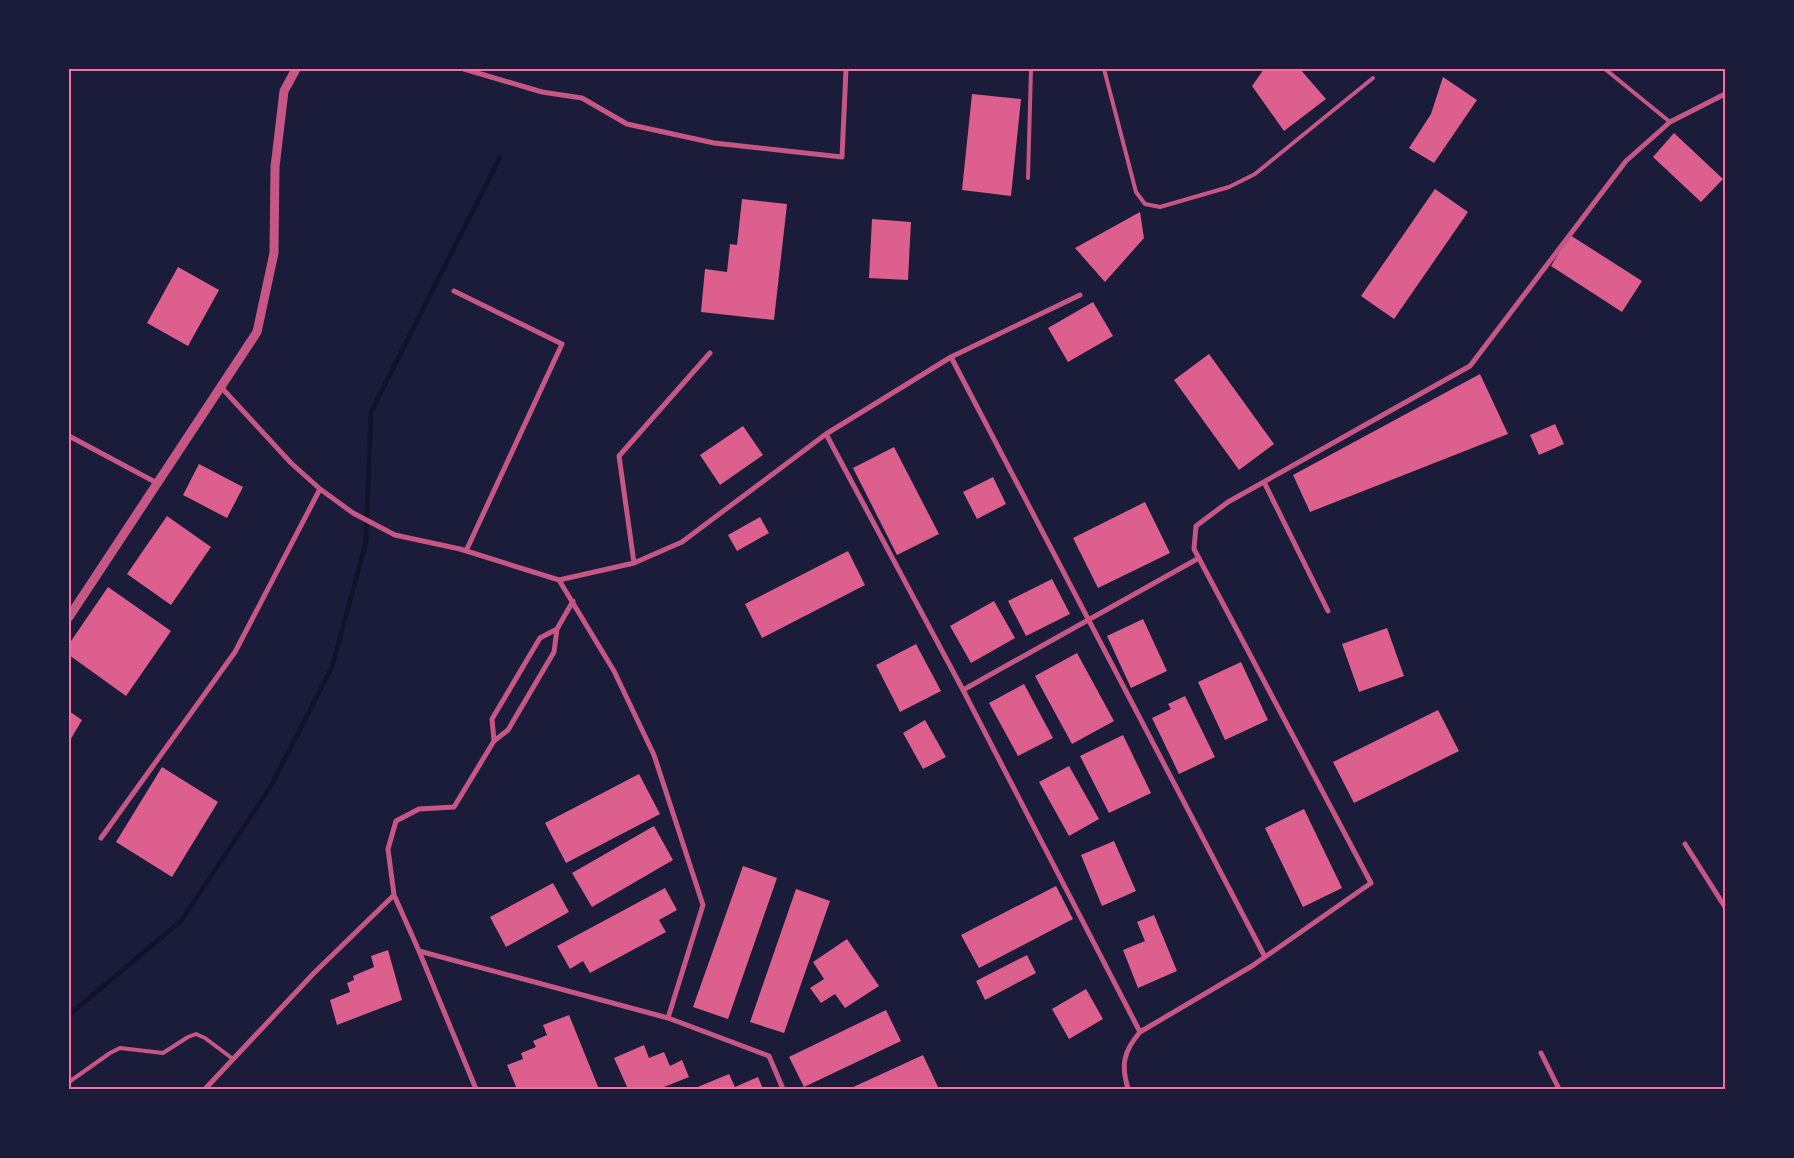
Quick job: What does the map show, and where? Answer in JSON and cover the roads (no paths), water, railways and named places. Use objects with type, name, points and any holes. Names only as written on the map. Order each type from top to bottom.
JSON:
[{"type":"street","points":[[69,618],[257,332],[274,252],[275,167],[284,91],[296,69]]},
{"type":"street","points":[[464,69],[542,92],[582,98],[627,124],[714,143],[842,157],[846,69]]},
{"type":"street","points":[[1128,1089],[1123,1064],[1130,1043],[1140,1032],[1265,957],[1371,883],[1194,549],[1196,526],[1228,502],[1470,366],[1626,161],[1670,122],[1725,94]]},
{"type":"street","points":[[454,291],[562,344],[466,551]]},
{"type":"street","points":[[220,386],[291,463],[320,490],[353,513],[395,535],[466,551],[559,580],[634,562],[682,542],[826,434],[951,357],[1080,295]]},
{"type":"street","points":[[634,562],[619,456],[710,353]]},
{"type":"street","points":[[951,357],[1090,619],[1265,957]]},
{"type":"street","points":[[826,434],[963,690],[1140,1032]]},
{"type":"street","points":[[69,436],[157,483]]},
{"type":"street","points":[[1264,482],[1328,611]]},
{"type":"street","points":[[101,838],[235,652],[320,490]]},
{"type":"street","points":[[963,690],[1199,558]]},
{"type":"street","points":[[559,580],[614,671],[654,755],[703,905],[668,1018]]},
{"type":"street","points":[[476,1089],[394,895],[388,848],[396,821],[419,809],[454,807],[494,741],[508,730],[554,652],[557,629],[572,601]]},
{"type":"street","points":[[494,741],[492,719],[540,638],[557,629]]},
{"type":"street","points":[[1685,844],[1725,907]]},
{"type":"street","points":[[205,1089],[314,972],[394,895]]},
{"type":"street","points":[[419,951],[668,1018],[769,1056],[783,1089]]},
{"type":"street","points":[[1540,1053],[1558,1089]]},
{"type":"lane","points":[[1028,178],[1031,69]]},
{"type":"lane","points":[[1104,69],[1136,192],[1145,204],[1160,207],[1229,188],[1256,174],[1373,78]]},
{"type":"lane","points":[[1605,69],[1670,122]]},
{"type":"lane","points":[[69,1082],[120,1048],[163,1053],[196,1034],[205,1038],[233,1059]]},
{"type":"waterway","points":[[69,1015],[181,921],[271,786],[332,667],[366,542],[371,412],[500,157]]}]
